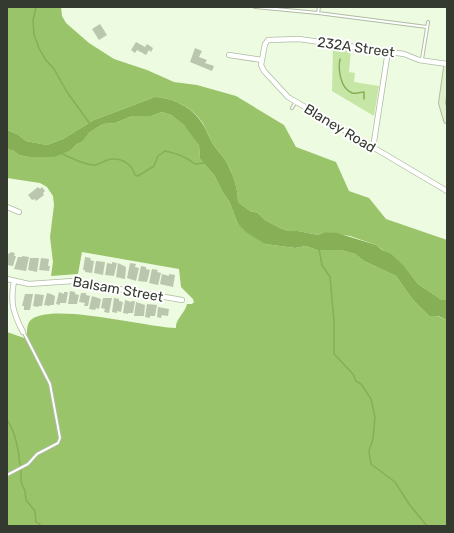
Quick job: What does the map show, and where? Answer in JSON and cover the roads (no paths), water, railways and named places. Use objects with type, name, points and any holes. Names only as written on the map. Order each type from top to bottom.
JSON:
[{"type":"street","name":"232A Street","points":[[262,60],[265,44],[268,40],[299,39],[407,54],[422,61],[447,64]]},
{"type":"street","points":[[373,148],[388,51]]},
{"type":"street","points":[[229,55],[262,60]]},
{"type":"street","name":"Blaney Road","points":[[262,60],[261,65],[264,70],[288,97],[447,191]]},
{"type":"street","points":[[447,68],[442,104],[447,120]]},
{"type":"street","points":[[7,207],[18,212]]},
{"type":"street","name":"Balsam Street","points":[[7,279],[29,284],[73,281],[182,300]]},
{"type":"street","points":[[14,281],[12,295],[13,309],[23,332]]},
{"type":"lane","points":[[255,7],[318,13],[427,27]]},
{"type":"lane","points":[[318,13],[319,7]]},
{"type":"lane","points":[[422,61],[428,22]]},
{"type":"lane","points":[[292,108],[296,102]]},
{"type":"lane","points":[[7,475],[28,464],[37,454],[58,443],[60,438],[50,384],[23,332]]},
{"type":"waterway","points":[[36,7],[33,21],[34,35],[39,48],[45,59],[54,69],[67,92],[90,124]]},
{"type":"waterway","points":[[340,59],[339,68],[342,83],[348,91],[352,93],[364,92],[364,99]]},
{"type":"waterway","points":[[61,153],[91,165],[96,165],[110,159],[120,160],[129,165],[134,171],[135,175],[138,176],[154,166],[158,156],[165,151],[188,159],[195,164],[204,163]]},
{"type":"waterway","points":[[319,249],[322,265],[330,277],[334,321],[334,354],[353,374],[356,381],[361,384],[371,399],[375,417],[373,439],[369,451],[371,464],[395,482],[409,504],[427,526]]},
{"type":"waterway","points":[[7,420],[10,424],[18,448],[20,465]]},
{"type":"waterway","points":[[21,470],[21,482],[25,491],[26,500],[35,511],[36,522],[42,526]]}]
